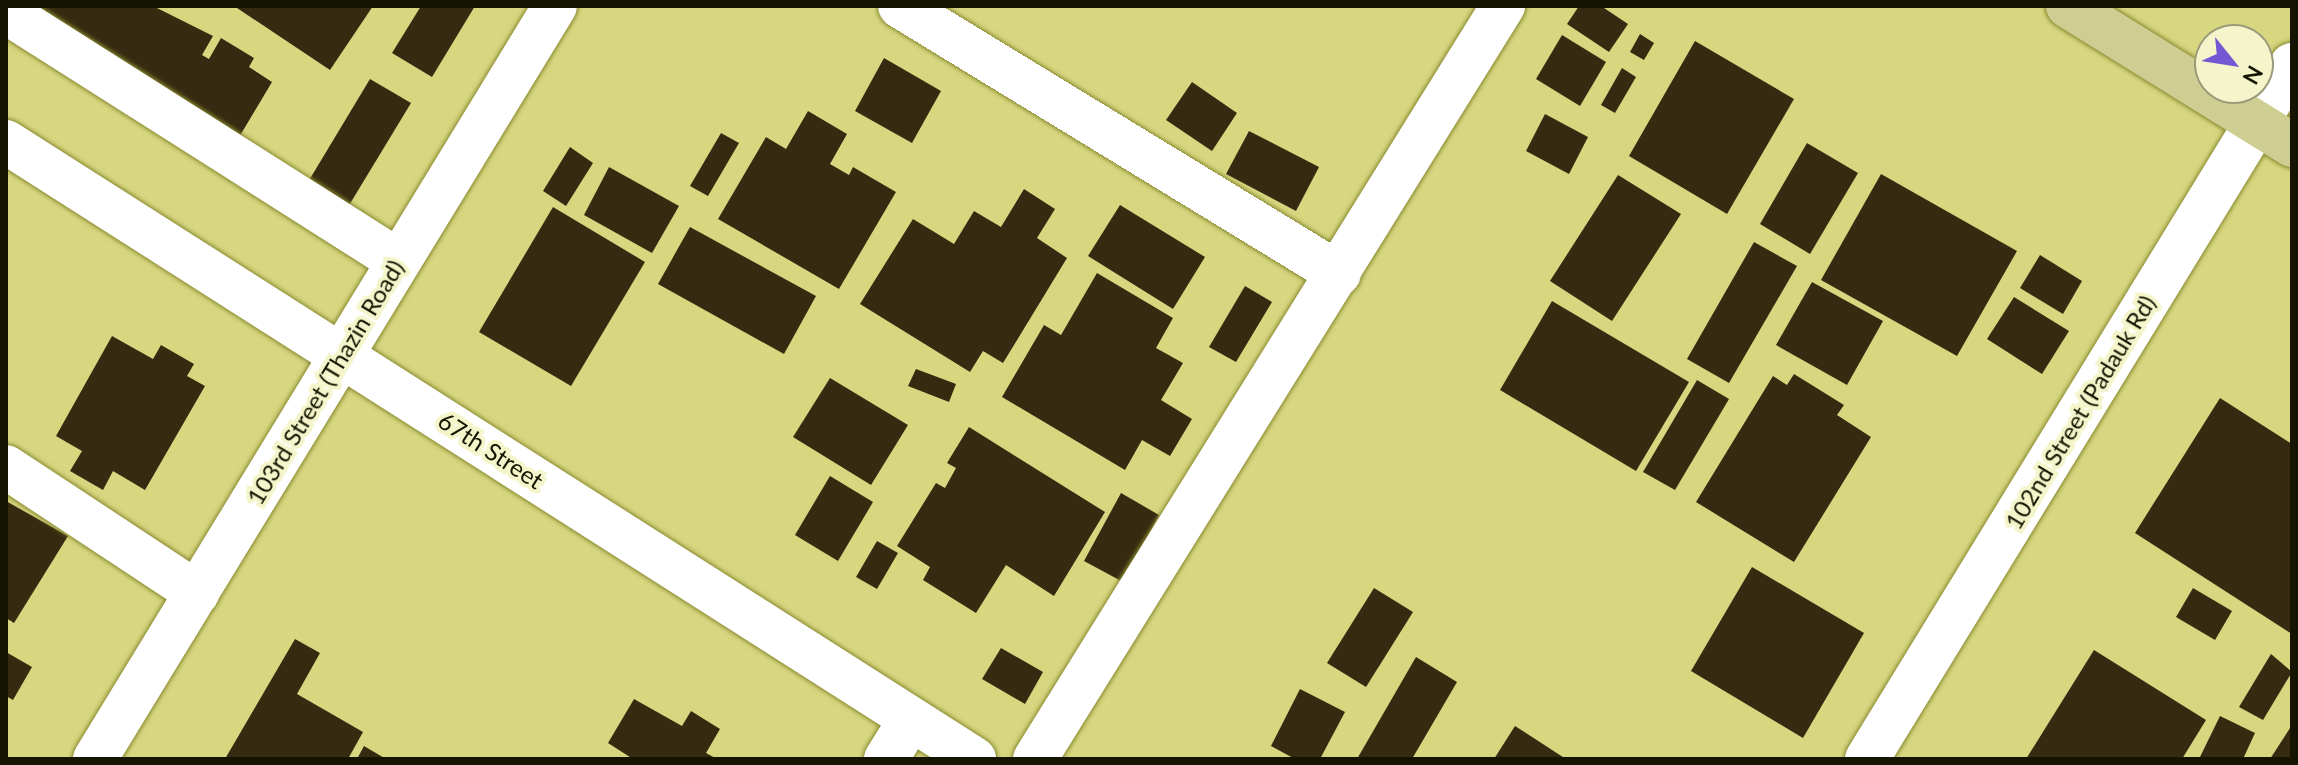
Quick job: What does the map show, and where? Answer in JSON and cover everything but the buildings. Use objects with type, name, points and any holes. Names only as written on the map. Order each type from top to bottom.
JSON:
[{"type":"main road","points":[[2068,6],[2274,134]]},
{"type":"street","name":"103rd Street (Thazin Road)","points":[[95,759],[340,353],[555,6]]},
{"type":"street","points":[[900,6],[1339,274]]},
{"type":"street","points":[[1035,759],[1503,6]]},
{"type":"street","points":[[6,12],[399,261]]},
{"type":"street","name":"102nd Street (Padauk Rd)","points":[[1867,759],[2274,134],[2292,65]]},
{"type":"street","name":"67th Street","points":[[6,142],[974,759]]},
{"type":"street","points":[[6,467],[197,593]]},
{"type":"street","points":[[886,759],[911,719]]}]
